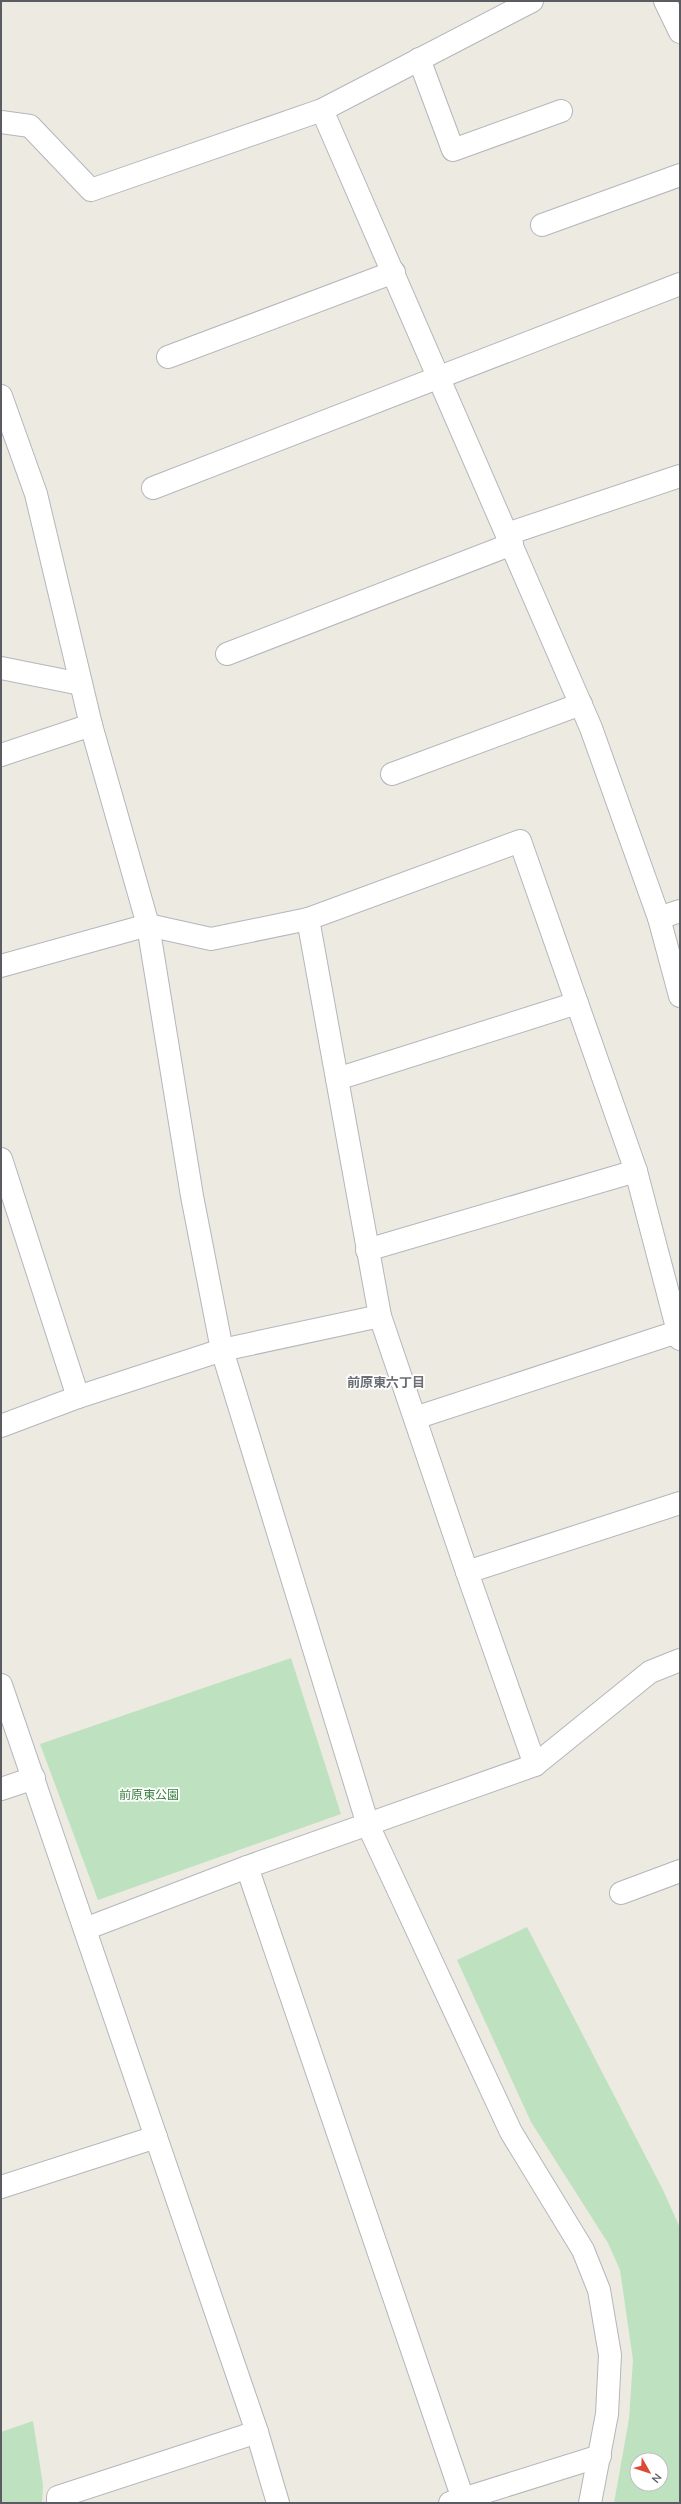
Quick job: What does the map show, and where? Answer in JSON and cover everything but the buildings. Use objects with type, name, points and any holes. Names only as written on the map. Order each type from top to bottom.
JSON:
[{"type":"street","points":[[1,122],[30,126],[91,190],[322,110],[419,58],[532,1]]},
{"type":"street","points":[[665,1],[680,32]]},
{"type":"street","points":[[419,58],[453,150],[560,111]]},
{"type":"street","points":[[322,110],[440,377],[581,704],[659,918],[680,996]]},
{"type":"street","points":[[542,225],[680,175]]},
{"type":"street","points":[[168,356],[394,272]]},
{"type":"street","points":[[153,488],[680,284]]},
{"type":"street","points":[[1,396],[36,494],[91,725],[148,925],[192,1196],[222,1350],[368,1825],[511,2132],[583,2250],[599,2290],[610,2355],[607,2414],[590,2503]]},
{"type":"street","points":[[227,654],[510,539],[680,476]]},
{"type":"street","points":[[1,668],[81,684]]},
{"type":"street","points":[[392,774],[581,704]]},
{"type":"street","points":[[1,755],[91,725]]},
{"type":"street","points":[[1,966],[148,925],[211,939],[308,919],[520,842],[636,1171],[679,1336],[415,1418]]},
{"type":"street","points":[[659,918],[680,911]]},
{"type":"street","points":[[308,919],[380,1316],[466,1572],[535,1765]]},
{"type":"street","points":[[337,1079],[577,1003]]},
{"type":"street","points":[[1,1159],[78,1397]]},
{"type":"street","points":[[367,1250],[636,1171]]},
{"type":"street","points":[[1,1426],[78,1397],[222,1350],[380,1316]]},
{"type":"street","points":[[466,1572],[680,1503]]},
{"type":"street","points":[[85,1929],[247,1867],[535,1765],[650,1672],[680,1660]]},
{"type":"street","points":[[1,1685],[257,2432],[278,2503]]},
{"type":"street","points":[[1,1789],[34,1778]]},
{"type":"street","points":[[247,1867],[456,2501],[600,2456]]},
{"type":"street","points":[[621,1893],[680,1871]]},
{"type":"street","points":[[1,2188],[156,2137]]},
{"type":"street","points":[[58,2503],[58,2497],[257,2432]]},
{"type":"green space","name":"前原東公園","points":[[291,1658],[341,1814],[98,1900],[40,1744]]},
{"type":"green space","points":[[527,1927],[663,2190],[680,2228],[680,2503],[614,2503],[629,2419],[633,2360],[620,2270],[608,2243],[531,2122],[457,1960]]},
{"type":"green space","points":[[33,2421],[43,2485],[42,2503],[1,2503],[1,2432]]},
{"type":"district","name":"前原東六丁目","points":[[386,1382]]}]
